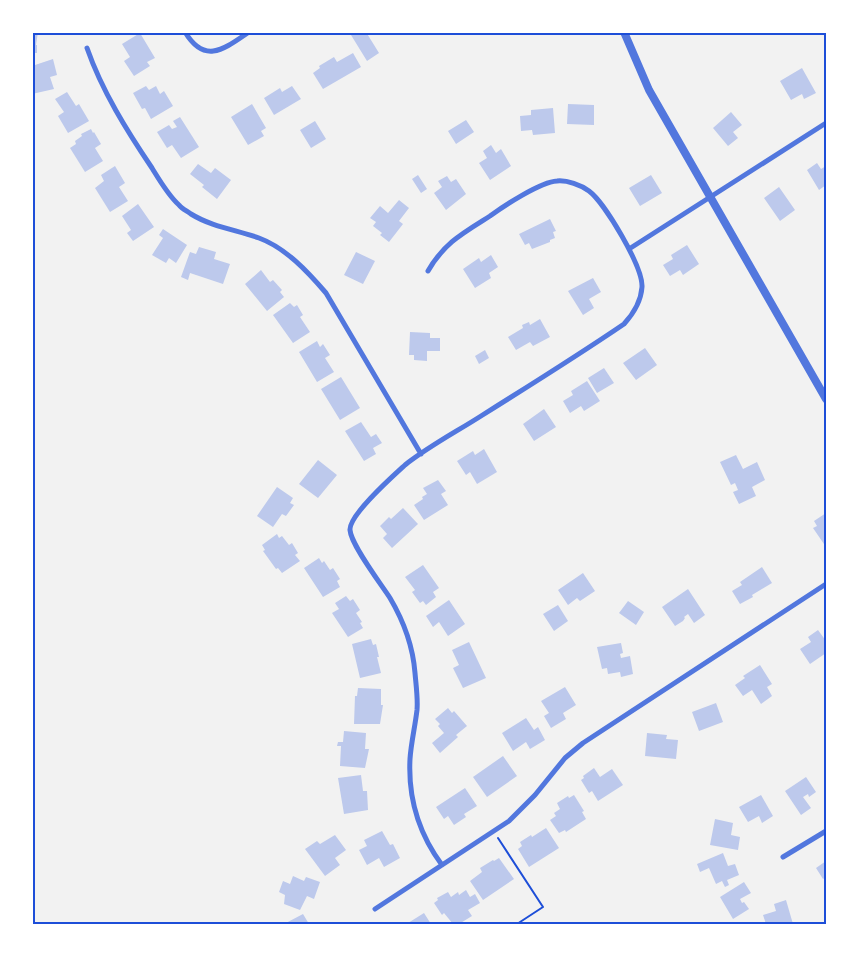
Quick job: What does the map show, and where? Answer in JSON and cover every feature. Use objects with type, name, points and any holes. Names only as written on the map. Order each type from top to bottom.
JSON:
[{"type":"street","points":[[185,32],[196,48],[203,52],[210,52],[231,45],[249,32]]},
{"type":"street","points":[[624,32],[649,90],[826,399]]},
{"type":"street","points":[[87,48],[94,68],[104,87],[144,157],[168,192],[180,206],[193,215],[213,224],[262,238],[295,260],[311,275],[326,293],[421,454]]},
{"type":"street","points":[[629,249],[826,123]]},
{"type":"street","points":[[428,271],[444,247],[458,237],[519,197],[557,181],[577,184],[589,191],[598,200],[629,249],[638,269],[642,286],[637,307],[624,324],[421,454],[383,485],[352,520],[350,531],[358,548],[391,599],[402,620],[409,643],[417,690],[417,710],[410,758],[410,780],[413,801],[426,840],[442,865]]},
{"type":"street","points":[[374,909],[509,821],[535,795],[565,758],[583,743],[826,584]]},
{"type":"street","points":[[783,857],[826,831]]},
{"type":"path","points":[[498,838],[543,907],[516,924]]},
{"type":"building","points":[[32,32],[38,32],[37,53],[32,53]]},
{"type":"building","points":[[355,32],[366,32],[379,53],[367,61],[351,35]]},
{"type":"building","points":[[140,33],[155,58],[147,62],[150,66],[134,76],[124,61],[130,57],[122,44]]},
{"type":"building","points":[[353,53],[361,67],[323,89],[313,73],[320,68],[319,66],[334,57],[337,62]]},
{"type":"building","points":[[53,59],[57,75],[50,77],[54,89],[32,94],[32,66]]},
{"type":"building","points":[[802,68],[816,93],[804,99],[802,94],[791,100],[780,81]]},
{"type":"building","points":[[146,86],[149,90],[156,86],[160,94],[164,91],[173,106],[151,119],[145,108],[142,109],[133,93]]},
{"type":"building","points":[[292,86],[301,99],[274,115],[264,98],[280,88],[282,92]]},
{"type":"building","points":[[67,92],[76,106],[79,104],[89,121],[68,133],[58,116],[64,112],[55,99]]},
{"type":"building","points":[[252,104],[266,128],[261,131],[264,136],[248,145],[231,117]]},
{"type":"building","points":[[568,104],[594,105],[594,125],[567,124]]},
{"type":"building","points":[[553,108],[555,133],[533,135],[532,130],[521,131],[520,116],[531,115],[531,110]]},
{"type":"building","points":[[731,112],[742,125],[733,132],[738,138],[728,146],[713,128]]},
{"type":"building","points":[[180,117],[199,147],[181,158],[172,145],[167,148],[157,132],[169,125],[172,129],[177,127],[173,121]]},
{"type":"building","points":[[466,120],[474,132],[456,144],[448,131]]},
{"type":"building","points":[[315,121],[326,139],[311,148],[300,130]]},
{"type":"building","points":[[91,129],[101,144],[95,148],[103,161],[85,172],[70,148],[76,144],[75,141],[82,136],[81,134]]},
{"type":"building","points":[[491,145],[496,153],[501,149],[511,166],[490,180],[479,163],[487,158],[483,151]]},
{"type":"building","points":[[817,163],[821,169],[826,166],[826,185],[819,190],[807,170]]},
{"type":"building","points":[[198,164],[211,173],[215,168],[231,180],[217,199],[190,174]]},
{"type":"building","points":[[115,166],[125,183],[119,187],[128,201],[110,212],[95,188],[104,181],[101,175]]},
{"type":"building","points":[[418,175],[427,189],[421,193],[412,179]]},
{"type":"building","points":[[651,175],[662,193],[640,206],[629,188]]},
{"type":"building","points":[[447,176],[451,182],[456,179],[466,194],[446,210],[434,193],[442,187],[438,181]]},
{"type":"building","points":[[779,187],[795,210],[780,221],[764,198]]},
{"type":"building","points":[[399,200],[409,208],[399,221],[403,224],[389,242],[380,235],[382,233],[373,226],[376,222],[370,218],[380,206],[388,213]]},
{"type":"building","points":[[138,204],[154,227],[133,241],[127,233],[131,230],[122,216]]},
{"type":"building","points":[[550,219],[556,231],[553,232],[555,238],[532,249],[529,243],[525,245],[519,234]]},
{"type":"building","points":[[163,229],[187,245],[176,263],[169,258],[166,263],[152,255],[163,238],[159,235]]},
{"type":"building","points":[[687,245],[699,264],[683,275],[680,270],[670,276],[663,265],[673,259],[671,255]]},
{"type":"building","points":[[199,247],[216,252],[214,259],[230,264],[223,284],[190,273],[188,280],[181,277],[190,252],[196,254]]},
{"type":"building","points":[[356,252],[375,261],[363,284],[344,275]]},
{"type":"building","points":[[491,255],[498,267],[489,273],[491,278],[475,288],[463,269],[479,258],[481,262]]},
{"type":"building","points":[[261,270],[270,282],[273,280],[282,290],[280,292],[284,297],[267,311],[245,284]]},
{"type":"building","points":[[593,278],[601,292],[589,299],[594,308],[583,315],[568,291]]},
{"type":"building","points":[[290,303],[294,307],[297,305],[303,315],[300,317],[310,332],[293,343],[273,315]]},
{"type":"building","points":[[540,319],[550,337],[533,346],[530,342],[516,350],[508,337],[523,328],[522,325],[529,322],[530,325]]},
{"type":"building","points":[[410,332],[430,333],[430,338],[440,338],[440,351],[427,351],[427,361],[414,360],[414,355],[409,355]]},
{"type":"building","points":[[317,341],[320,347],[323,344],[330,355],[325,358],[334,372],[317,382],[299,352]]},
{"type":"building","points":[[645,348],[657,365],[636,380],[623,363]]},
{"type":"building","points":[[485,350],[489,358],[479,364],[475,356]]},
{"type":"building","points":[[604,368],[614,383],[597,393],[588,378]]},
{"type":"building","points":[[341,377],[360,408],[340,420],[321,389]]},
{"type":"building","points":[[587,381],[600,401],[584,411],[581,406],[570,413],[563,401],[573,395],[571,391]]},
{"type":"building","points":[[544,409],[556,427],[534,441],[523,424]]},
{"type":"building","points":[[361,422],[371,437],[376,434],[382,443],[373,448],[376,454],[364,461],[345,431]]},
{"type":"building","points":[[484,449],[497,472],[477,484],[470,472],[466,475],[457,461],[473,451],[475,455]]},
{"type":"building","points":[[736,455],[743,469],[757,462],[765,480],[752,487],[756,496],[739,504],[733,492],[738,490],[735,483],[731,485],[720,462]]},
{"type":"building","points":[[318,460],[337,475],[318,498],[299,484]]},
{"type":"building","points":[[438,480],[446,491],[441,494],[448,505],[424,520],[414,505],[427,494],[423,488]]},
{"type":"building","points":[[277,487],[293,498],[290,503],[294,505],[286,516],[282,514],[273,527],[257,516]]},
{"type":"building","points":[[403,508],[418,524],[392,548],[383,538],[387,534],[380,526],[389,517],[391,519]]},
{"type":"building","points":[[826,513],[826,547],[813,528],[817,526],[814,521]]},
{"type":"building","points":[[277,534],[279,538],[282,536],[289,545],[292,543],[298,553],[295,555],[300,561],[282,573],[278,568],[276,569],[263,551],[265,550],[262,545]]},
{"type":"building","points":[[319,558],[322,563],[324,561],[330,570],[333,568],[340,579],[337,581],[340,587],[323,597],[304,568]]},
{"type":"building","points":[[423,565],[439,588],[433,592],[436,597],[426,605],[423,601],[420,603],[412,592],[415,590],[405,577]]},
{"type":"building","points":[[762,567],[772,583],[740,604],[732,591],[742,585],[740,582]]},
{"type":"building","points":[[583,573],[595,591],[580,601],[577,598],[568,605],[558,590]]},
{"type":"building","points":[[688,589],[705,615],[694,623],[688,614],[684,617],[683,621],[675,626],[662,607]]},
{"type":"building","points":[[346,596],[350,601],[353,599],[360,610],[356,613],[362,622],[360,623],[363,628],[348,637],[332,613],[339,609],[335,603]]},
{"type":"building","points":[[449,600],[465,624],[448,636],[439,622],[433,627],[426,616]]},
{"type":"building","points":[[628,601],[644,612],[636,625],[619,613]]},
{"type":"building","points":[[558,605],[568,621],[554,631],[543,614]]},
{"type":"building","points":[[818,630],[826,641],[826,653],[810,664],[800,649],[811,642],[808,637]]},
{"type":"building","points":[[371,639],[373,645],[376,644],[381,673],[360,678],[352,644]]},
{"type":"building","points":[[469,642],[486,678],[463,688],[453,668],[459,665],[452,650]]},
{"type":"building","points":[[621,643],[623,653],[620,654],[621,658],[630,656],[633,674],[621,677],[620,672],[608,674],[607,668],[602,669],[597,647]]},
{"type":"building","points":[[760,665],[772,684],[767,687],[772,696],[761,704],[752,690],[743,696],[735,685],[745,678],[743,676]]},
{"type":"building","points":[[565,687],[576,705],[563,713],[566,719],[551,728],[544,716],[549,713],[541,701]]},
{"type":"building","points":[[358,688],[381,689],[381,705],[383,705],[380,724],[354,724],[355,696],[357,696]]},
{"type":"building","points":[[716,703],[723,722],[699,731],[692,712]]},
{"type":"building","points":[[448,708],[452,713],[454,711],[467,726],[440,753],[432,743],[444,733],[438,726],[440,724],[435,719]]},
{"type":"building","points":[[526,718],[534,730],[538,727],[545,740],[530,749],[526,742],[513,751],[502,733]]},
{"type":"building","points":[[344,731],[366,733],[365,749],[369,749],[365,768],[340,766],[341,746],[337,746],[338,742],[343,742]]},
{"type":"building","points":[[647,733],[667,735],[666,739],[678,740],[676,759],[645,756]]},
{"type":"building","points":[[503,756],[517,776],[487,797],[473,777]]},
{"type":"building","points":[[594,768],[600,777],[612,769],[623,785],[598,801],[592,791],[589,793],[581,780],[584,778],[583,776]]},
{"type":"building","points":[[361,775],[363,791],[367,791],[368,810],[344,814],[338,778]]},
{"type":"building","points":[[806,777],[816,792],[809,797],[808,794],[803,797],[811,808],[801,815],[785,791]]},
{"type":"building","points":[[465,788],[477,806],[464,814],[466,817],[454,825],[448,816],[444,819],[436,807]]},
{"type":"building","points":[[574,795],[584,811],[582,812],[586,819],[566,832],[565,830],[559,833],[550,820],[556,816],[554,813],[560,809],[557,803],[568,796],[569,798]]},
{"type":"building","points":[[761,795],[773,816],[762,823],[759,816],[748,822],[739,807]]},
{"type":"building","points":[[715,819],[733,823],[731,835],[740,837],[738,850],[710,845]]},
{"type":"building","points":[[546,828],[559,848],[529,867],[518,849],[522,846],[520,842]]},
{"type":"building","points":[[382,831],[390,845],[393,844],[400,858],[384,867],[379,858],[367,865],[359,850],[367,846],[364,840]]},
{"type":"building","points":[[335,835],[346,850],[335,858],[340,865],[325,876],[305,849],[317,841],[320,844]]},
{"type":"building","points":[[723,853],[728,866],[735,864],[739,875],[727,880],[729,885],[725,887],[722,881],[716,884],[709,868],[700,872],[697,864]]},
{"type":"building","points":[[499,858],[514,879],[483,900],[470,881],[482,872],[480,868]]},
{"type":"building","points":[[826,861],[826,877],[823,879],[816,868]]},
{"type":"building","points":[[293,876],[304,881],[306,877],[320,882],[314,899],[307,896],[300,910],[284,904],[285,895],[279,892],[283,881],[290,884]]},
{"type":"building","points":[[744,882],[751,893],[740,899],[749,909],[733,919],[720,897]]},
{"type":"building","points":[[466,890],[470,897],[475,894],[480,903],[468,910],[472,916],[459,924],[453,924],[444,913],[442,915],[434,903],[438,900],[437,898],[448,892],[451,897],[458,892],[459,895]]},
{"type":"building","points":[[786,900],[793,924],[766,924],[763,915],[776,911],[774,904]]},
{"type":"building","points":[[424,913],[431,924],[408,923]]},
{"type":"building","points":[[303,914],[309,924],[284,924]]}]
